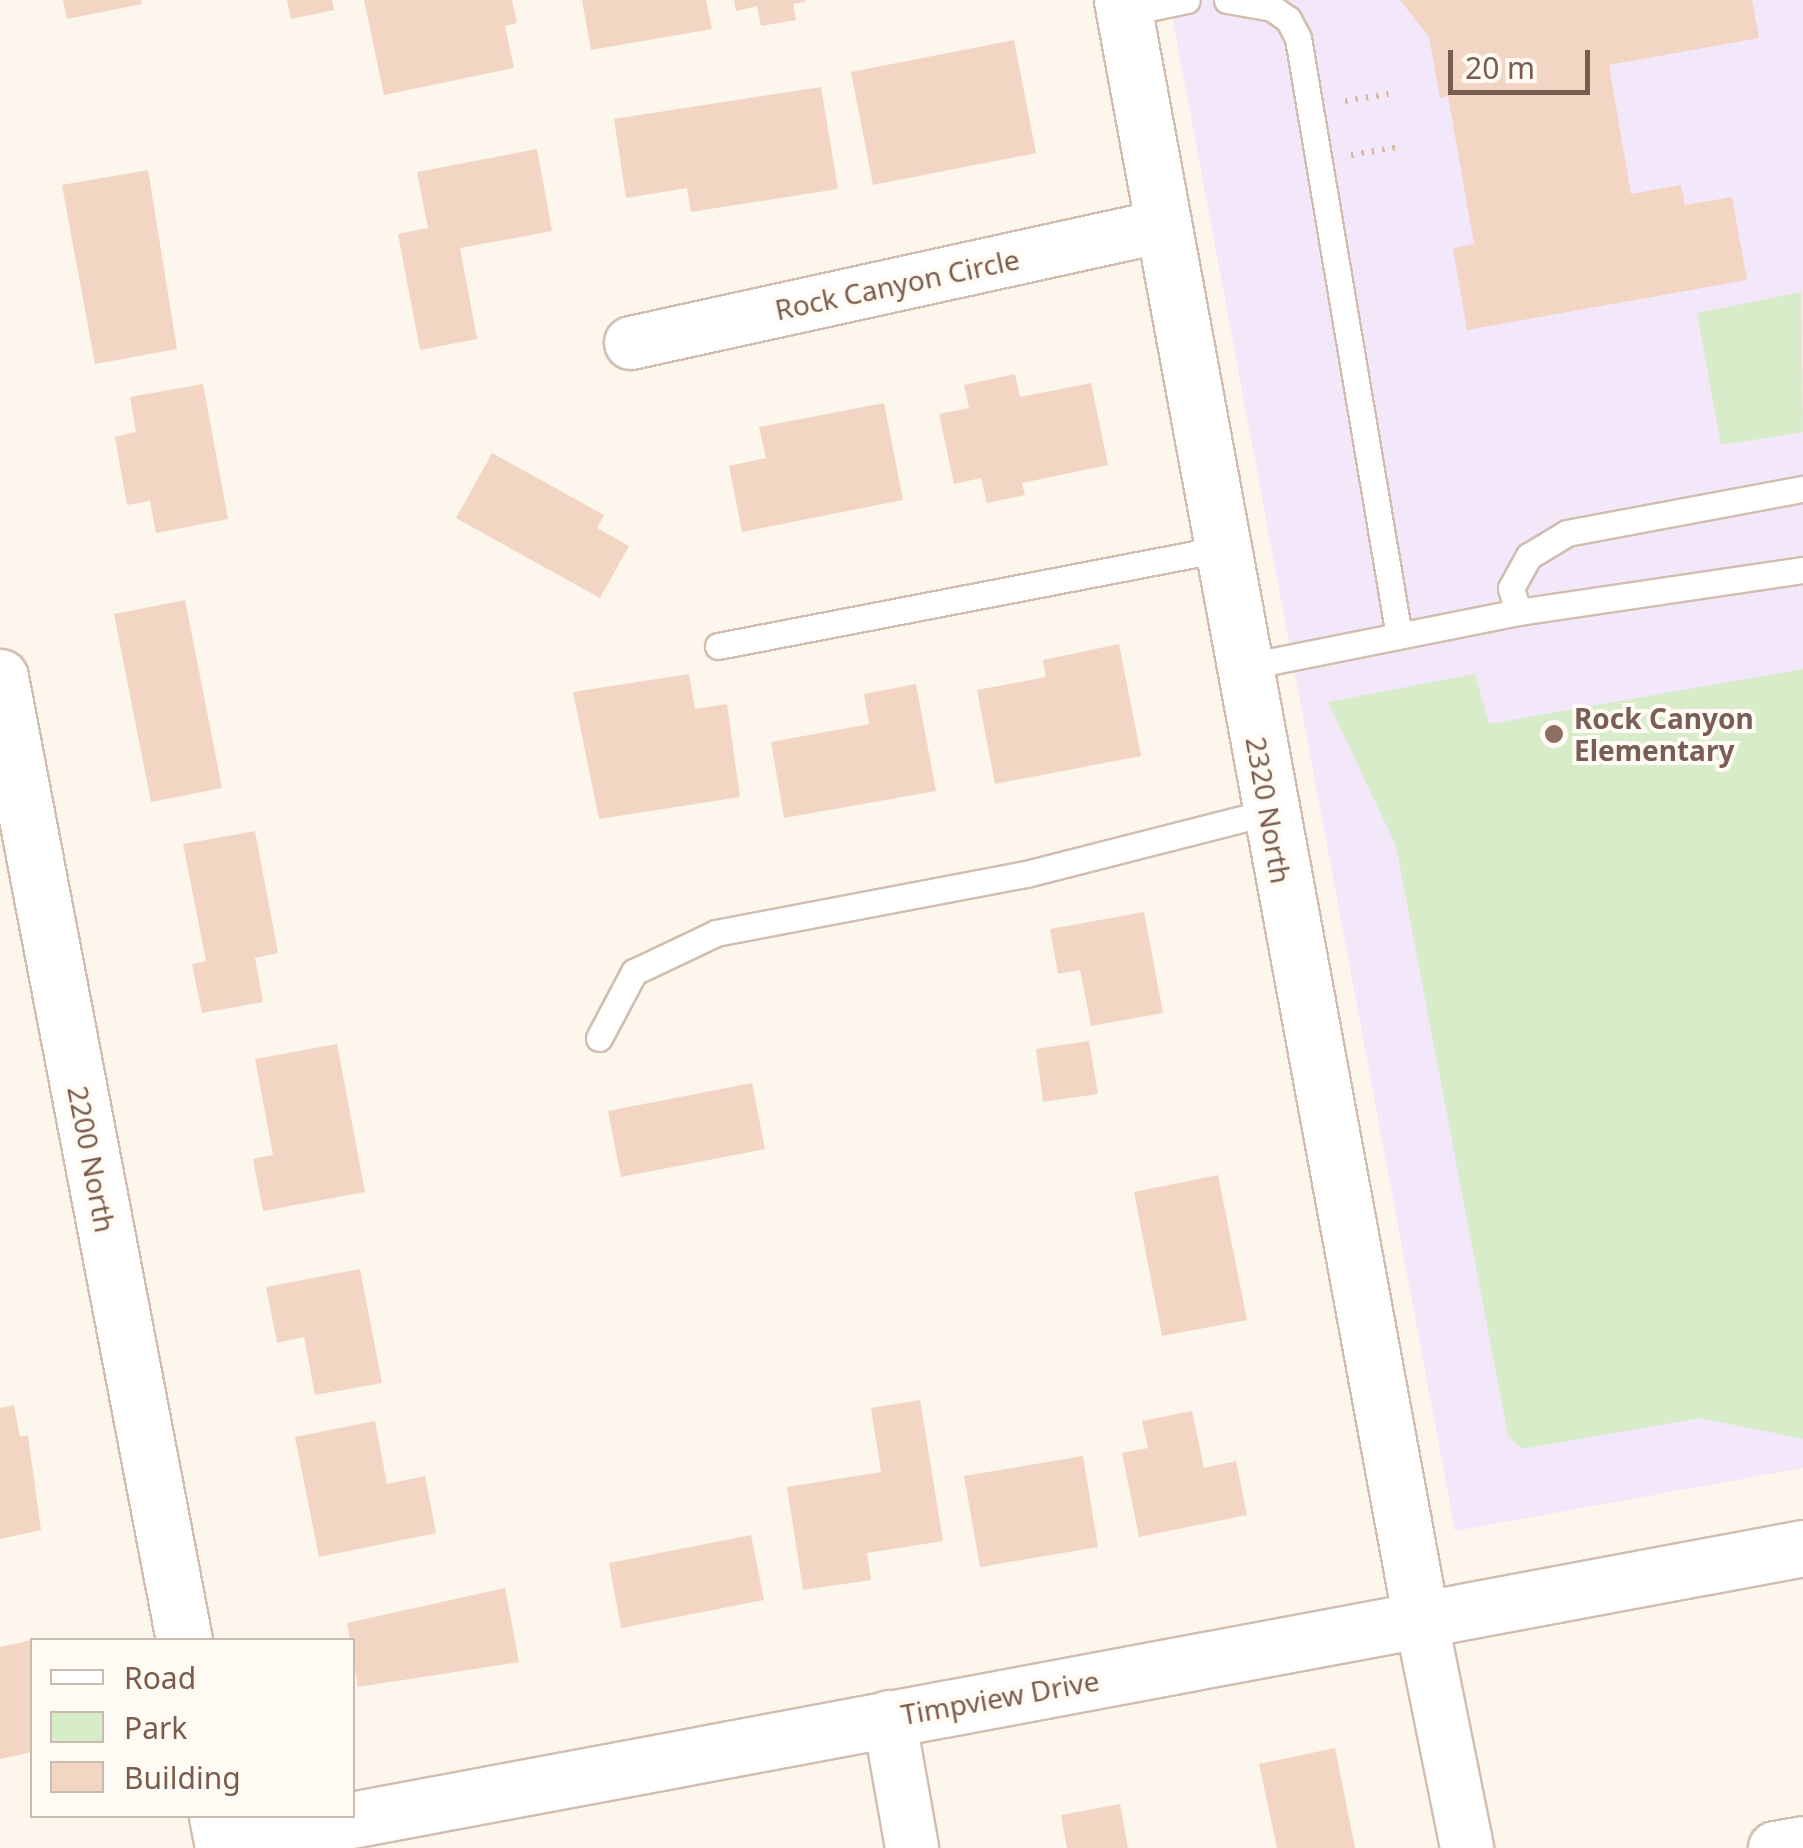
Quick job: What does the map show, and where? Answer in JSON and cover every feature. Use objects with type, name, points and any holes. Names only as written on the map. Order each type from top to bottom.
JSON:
[{"type":"street","name":"2320 North","points":[[1123,7],[1421,1619]]},
{"type":"street","name":"Rock Canyon Circle","points":[[632,342],[1163,226]]},
{"type":"street","name":"2200 North","points":[[0,676],[184,1638]]},
{"type":"street","name":"Timpview Drive","points":[[355,1814],[1803,1548]]},
{"type":"street","points":[[1421,1619],[1468,1848]]},
{"type":"street","points":[[889,1717],[912,1848]]},
{"type":"street","name":"Timpview Drive","points":[[215,1839],[331,1818]]},
{"type":"street","points":[[1775,1848],[1803,1843]]},
{"type":"lane","points":[[1123,7],[1187,0]]},
{"type":"lane","points":[[1228,0],[1272,8],[1288,19],[1298,38],[1400,636]]},
{"type":"lane","points":[[1518,612],[1511,588],[1528,556],[1567,533],[1803,489]]},
{"type":"lane","points":[[718,646],[1222,549]]},
{"type":"lane","points":[[1243,667],[1518,612],[1803,570]]},
{"type":"lane","points":[[598,1038],[634,972],[716,934],[989,882],[1269,812]]},
{"type":"shaded area","name":"Rock Canyon Elementary","points":[[1169,0],[1803,0],[1803,1468],[1455,1531]]},
{"type":"green space","points":[[1801,292],[1803,432],[1721,445],[1697,313]]},
{"type":"green space","points":[[1803,669],[1803,1439],[1700,1418],[1523,1449],[1508,1436],[1396,846],[1328,702],[1475,674],[1489,724]]},
{"type":"building","points":[[63,0],[141,0],[142,4],[67,19]]},
{"type":"building","points":[[287,0],[332,0],[334,10],[291,19]]},
{"type":"building","points":[[364,0],[512,0],[517,23],[505,26],[514,68],[384,95]]},
{"type":"building","points":[[582,0],[706,0],[712,29],[591,50]]},
{"type":"building","points":[[734,0],[805,2],[793,4],[796,20],[761,26],[757,6],[736,11]]},
{"type":"building","points":[[1400,0],[1752,0],[1759,38],[1609,65],[1631,194],[1681,185],[1685,205],[1732,197],[1747,280],[1467,330],[1453,248],[1474,244],[1448,96],[1440,98],[1429,37]]},
{"type":"building","points":[[1014,40],[1036,153],[873,185],[851,72]]},
{"type":"building","points":[[821,87],[838,189],[691,212],[687,188],[626,198],[614,119]]},
{"type":"building","points":[[537,149],[552,231],[460,248],[477,339],[420,350],[398,234],[428,228],[417,172]]},
{"type":"building","points":[[148,170],[177,349],[95,364],[62,185]]},
{"type":"building","points":[[1015,374],[1020,397],[1091,383],[1108,465],[1022,483],[1025,495],[987,503],[981,478],[954,484],[939,414],[969,408],[964,385]]},
{"type":"building","points":[[203,384],[228,519],[156,533],[150,501],[127,505],[115,437],[136,432],[130,397]]},
{"type":"building","points":[[884,403],[903,500],[742,532],[729,466],[766,458],[759,427]]},
{"type":"building","points":[[492,453],[604,515],[597,528],[629,546],[600,598],[456,518]]},
{"type":"building","points":[[185,600],[222,788],[151,802],[114,614]]},
{"type":"building","points":[[1119,644],[1141,756],[995,784],[977,690],[1046,677],[1043,660]]},
{"type":"building","points":[[689,674],[695,709],[727,704],[740,797],[599,819],[573,692]]},
{"type":"building","points":[[916,684],[936,791],[784,818],[771,742],[869,724],[864,694]]},
{"type":"building","points":[[255,831],[278,953],[255,958],[263,1002],[202,1013],[192,964],[206,961],[183,844]]},
{"type":"building","points":[[1144,912],[1163,1013],[1091,1026],[1080,970],[1058,974],[1050,929]]},
{"type":"building","points":[[1089,1041],[1098,1094],[1043,1102],[1036,1049]]},
{"type":"building","points":[[337,1044],[365,1192],[263,1211],[253,1159],[273,1155],[255,1059]]},
{"type":"building","points":[[752,1083],[765,1149],[621,1177],[608,1111]]},
{"type":"building","points":[[1218,1175],[1247,1320],[1162,1336],[1134,1192]]},
{"type":"building","points":[[360,1269],[382,1383],[315,1395],[304,1337],[277,1343],[266,1287]]},
{"type":"building","points":[[920,1400],[943,1541],[867,1553],[871,1580],[803,1590],[787,1487],[881,1472],[871,1408]]},
{"type":"building","points":[[14,1405],[20,1437],[28,1435],[41,1530],[0,1539],[0,1408]]},
{"type":"building","points":[[1192,1411],[1204,1468],[1236,1461],[1247,1515],[1139,1537],[1122,1453],[1148,1448],[1142,1421]]},
{"type":"building","points":[[375,1421],[387,1484],[425,1476],[436,1533],[319,1557],[295,1437]]},
{"type":"building","points":[[1083,1456],[1098,1547],[980,1567],[964,1476]]},
{"type":"building","points":[[751,1535],[764,1600],[621,1628],[609,1563]]},
{"type":"building","points":[[505,1588],[519,1662],[358,1687],[355,1638],[350,1638],[347,1623]]},
{"type":"building","points":[[30,1640],[30,1752],[0,1759],[0,1647]]},
{"type":"building","points":[[1335,1748],[1355,1848],[1277,1848],[1259,1764]]},
{"type":"building","points":[[1120,1804],[1128,1848],[1067,1848],[1061,1815]]},
{"type":"place","name":"Rock Canyon Elementary","points":[[1554,734]]}]
